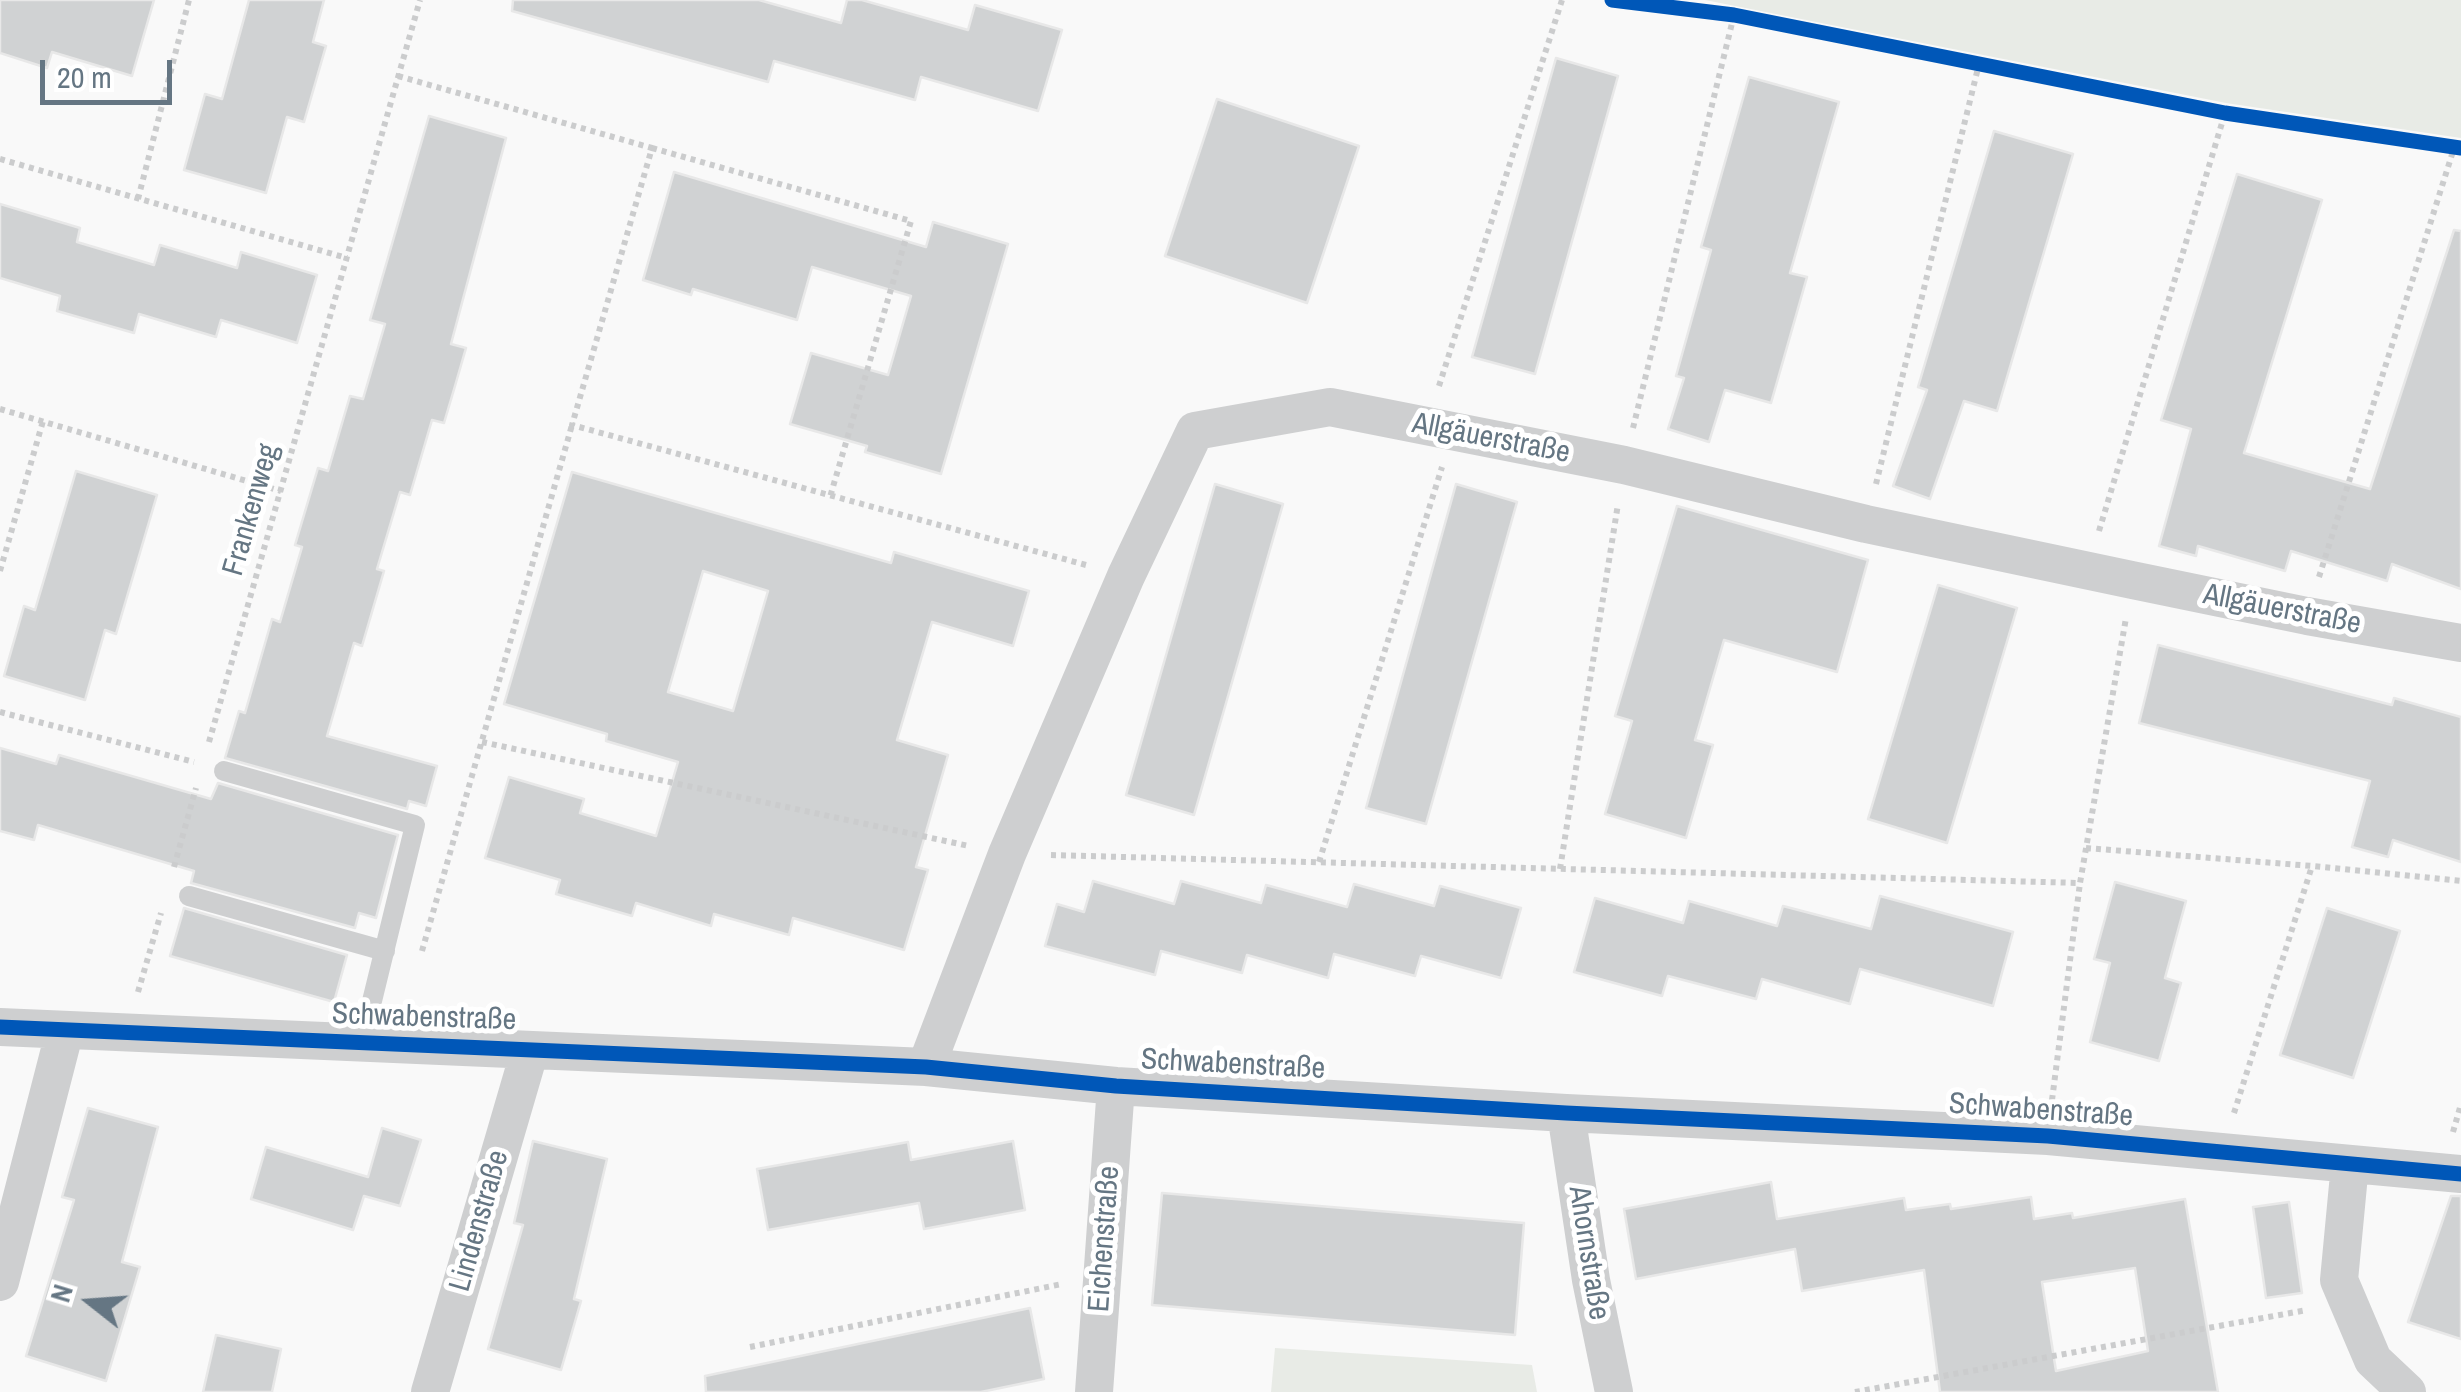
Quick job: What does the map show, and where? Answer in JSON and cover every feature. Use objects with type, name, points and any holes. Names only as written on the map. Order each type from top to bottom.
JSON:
[{"type":"street","name":"Allgäuerstraße","points":[[926,1067],[1006,854],[1126,576],[1195,432],[1330,407],[1624,465],[1866,524],[2132,580],[2461,643]]},
{"type":"street","name":"Schwabenstraße","points":[[0,1026],[926,1067],[1116,1086],[2048,1136],[2461,1174]]},
{"type":"street","points":[[0,1282],[64,1030]]},
{"type":"street","name":"Lindenstraße","points":[[430,1392],[530,1050]]},
{"type":"street","name":"Eichenstraße","points":[[1094,1392],[1116,1086]]},
{"type":"street","name":"Ahornstraße","points":[[1566,1113],[1590,1280],[1614,1392]]},
{"type":"street","points":[[2350,1164],[2339,1280],[2373,1360],[2407,1392]]},
{"type":"lane","points":[[224,771],[415,825],[362,1042]]},
{"type":"lane","points":[[189,896],[384,951]]},
{"type":"path","points":[[138,199],[189,0]]},
{"type":"path","points":[[1318,862],[1562,0]]},
{"type":"path","points":[[1866,524],[1979,64]]},
{"type":"path","points":[[398,76],[911,222],[830,497]]},
{"type":"path","points":[[2087,570],[2225,113]]},
{"type":"path","points":[[416,968],[652,148]]},
{"type":"path","points":[[2306,616],[2454,148]]},
{"type":"path","points":[[0,159],[347,258]]},
{"type":"path","points":[[0,409],[280,491]]},
{"type":"path","points":[[0,571],[43,421]]},
{"type":"path","points":[[572,425],[1126,576]]},
{"type":"path","points":[[2048,1136],[2080,882],[2132,580]]},
{"type":"path","points":[[0,712],[203,764]]},
{"type":"path","points":[[482,742],[1006,854],[2080,882]]},
{"type":"path","points":[[172,872],[198,782]]},
{"type":"path","points":[[2086,848],[2461,881]]},
{"type":"path","points":[[2221,1152],[2312,866]]},
{"type":"path","points":[[127,1032],[162,908]]},
{"type":"path","points":[[750,1347],[1102,1276]]},
{"type":"path","points":[[1855,1392],[2349,1303]]},
{"type":"shaded area","points":[[1705,0],[2461,0],[2461,138],[2226,103]]},
{"type":"shaded area","points":[[1275,1348],[1532,1365],[1537,1392],[1271,1392]]},
{"type":"building","points":[[0,0],[154,0],[132,76],[52,52],[47,68],[0,53]]},
{"type":"building","points":[[249,0],[324,0],[313,42],[326,46],[304,122],[287,117],[266,193],[184,170],[205,94],[222,99]]},
{"type":"building","points":[[513,0],[759,0],[841,23],[847,0],[862,0],[968,30],[975,5],[1062,30],[1038,111],[921,77],[915,100],[774,61],[768,82],[512,11]]},
{"type":"building","points":[[1556,58],[1618,76],[1535,374],[1472,357]]},
{"type":"building","points":[[1749,77],[1839,102],[1790,273],[1807,277],[1771,403],[1725,390],[1709,442],[1668,429],[1684,378],[1676,376],[1711,250],[1701,247]]},
{"type":"building","points":[[1217,99],[1359,146],[1307,303],[1165,256]]},
{"type":"building","points":[[429,116],[506,138],[451,344],[466,348],[444,423],[432,420],[410,495],[400,492],[377,569],[384,571],[362,646],[354,643],[327,736],[437,766],[426,806],[409,801],[407,809],[225,758],[239,711],[245,713],[272,619],[280,622],[302,547],[295,545],[318,468],[328,471],[350,396],[363,399],[385,324],[370,320]]},
{"type":"building","points":[[1994,131],[2073,154],[1997,411],[1964,401],[1930,499],[1893,486],[1927,390],[1918,387]]},
{"type":"building","points":[[674,172],[926,247],[933,222],[1008,244],[941,474],[865,452],[867,446],[790,424],[811,353],[888,375],[911,296],[812,267],[797,320],[693,289],[691,295],[643,280]]},
{"type":"building","points":[[2237,174],[2322,200],[2244,453],[2370,489],[2454,230],[2461,231],[2461,589],[2392,564],[2387,581],[2291,551],[2285,571],[2198,546],[2196,556],[2159,546],[2191,429],[2161,420]]},
{"type":"building","points":[[0,204],[80,228],[77,242],[154,265],[160,245],[237,268],[241,252],[317,275],[297,343],[221,320],[216,337],[139,314],[134,333],[57,311],[60,296],[0,278]]},
{"type":"building","points":[[76,471],[157,495],[116,634],[105,630],[85,700],[4,676],[24,606],[35,610]]},
{"type":"building","points":[[572,472],[891,563],[894,552],[1029,591],[1013,646],[932,622],[897,740],[948,755],[916,867],[928,870],[904,950],[793,918],[789,935],[714,914],[711,926],[636,903],[632,916],[556,894],[560,880],[485,858],[509,777],[584,799],[580,813],[656,836],[678,762],[606,741],[607,734],[504,704]],"holes":[[[703,571],[768,591],[733,711],[668,692]]]},
{"type":"building","points":[[1215,484],[1283,504],[1194,815],[1126,795]]},
{"type":"building","points":[[1456,484],[1517,502],[1426,824],[1366,808]]},
{"type":"building","points":[[1677,506],[1868,560],[1837,672],[1724,640],[1695,740],[1713,745],[1686,838],[1605,814],[1632,721],[1615,716]]},
{"type":"building","points":[[1938,585],[2017,608],[1947,843],[1868,819]]},
{"type":"building","points":[[2158,645],[2392,705],[2394,698],[2461,717],[2461,862],[2393,840],[2388,857],[2352,847],[2370,781],[2139,723]]},
{"type":"building","points":[[0,748],[56,764],[59,755],[211,799],[218,783],[398,835],[376,918],[359,913],[355,928],[191,883],[194,871],[38,825],[34,840],[0,831]]},
{"type":"building","points":[[1093,881],[1174,904],[1181,881],[1261,903],[1266,885],[1347,907],[1354,884],[1434,906],[1440,886],[1521,908],[1501,978],[1421,956],[1415,976],[1334,954],[1328,978],[1247,955],[1242,973],[1161,951],[1155,975],[1045,946],[1057,904],[1084,912]]},
{"type":"building","points":[[2115,882],[2186,901],[2165,978],[2181,983],[2159,1061],[2090,1042],[2110,963],[2094,959]]},
{"type":"building","points":[[1880,896],[2013,932],[1993,1006],[1860,969],[1850,1004],[1762,979],[1756,999],[1668,976],[1662,996],[1574,972],[1595,898],[1683,923],[1689,901],[1777,926],[1783,906],[1871,929]]},
{"type":"building","points":[[184,908],[347,955],[334,1002],[170,956]]},
{"type":"building","points":[[2327,908],[2400,931],[2353,1078],[2280,1055]]},
{"type":"building","points":[[88,1108],[158,1127],[122,1262],[140,1267],[106,1381],[26,1356],[74,1200],[62,1197]]},
{"type":"building","points":[[382,1128],[421,1140],[400,1206],[364,1196],[353,1230],[251,1199],[266,1147],[368,1177]]},
{"type":"building","points":[[533,1141],[607,1159],[574,1299],[581,1301],[561,1370],[488,1349],[523,1225],[514,1223]]},
{"type":"building","points":[[1013,1141],[1025,1210],[924,1229],[919,1203],[768,1230],[757,1169],[908,1142],[911,1160]]},
{"type":"building","points":[[1771,1182],[1777,1219],[1904,1198],[1906,1210],[1950,1204],[1951,1209],[2031,1197],[2034,1219],[2072,1213],[2073,1218],[2185,1199],[2218,1392],[1940,1392],[1924,1270],[1802,1291],[1795,1249],[1636,1279],[1624,1209]],"holes":[[[2135,1268],[2148,1351],[2056,1371],[2042,1282]]]},
{"type":"building","points":[[1162,1193],[1524,1223],[1515,1335],[1152,1305]]},
{"type":"building","points":[[2451,1196],[2461,1196],[2461,1339],[2408,1322]]},
{"type":"building","points":[[2289,1202],[2302,1293],[2266,1298],[2253,1207]]},
{"type":"building","points":[[1030,1308],[1044,1379],[981,1392],[706,1392],[705,1376]]},
{"type":"building","points":[[216,1335],[281,1349],[272,1392],[203,1392]]},
{"type":"cycle path","points":[[1612,0],[1734,15],[2225,113],[2461,148]]},
{"type":"cycle path","points":[[0,1027],[926,1067],[1116,1086],[2048,1136],[2461,1174]]}]
